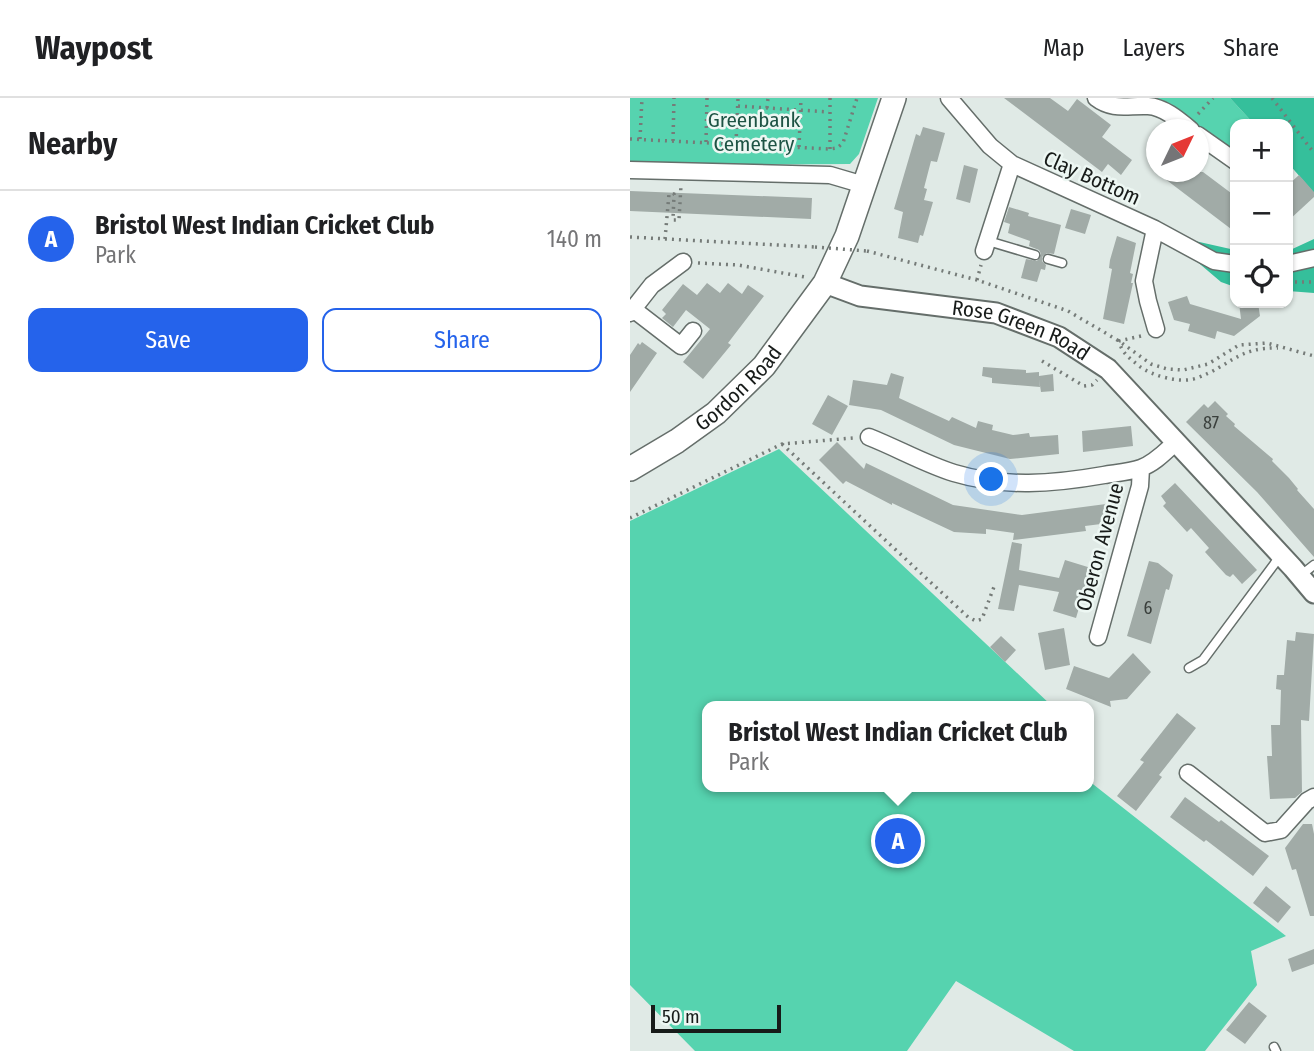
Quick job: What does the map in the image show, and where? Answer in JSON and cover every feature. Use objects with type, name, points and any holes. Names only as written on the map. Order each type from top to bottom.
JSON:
[{"type":"main road","points":[[825,283],[837,259],[894,98]]},
{"type":"main road","name":"Gordon Road","points":[[630,469],[677,441],[716,413],[764,366],[825,283]]},
{"type":"street","points":[[1096,98],[1104,104],[1121,108],[1150,106],[1177,119]]},
{"type":"street","name":"Clay Bottom","points":[[957,100],[990,146],[1012,164],[1155,229],[1214,261],[1230,263]]},
{"type":"street","points":[[1209,142],[1230,157]]},
{"type":"street","name":"Clay Bottom","points":[[986,246],[1012,164]]},
{"type":"street","points":[[630,170],[831,176],[864,185]]},
{"type":"street","name":"Clay Bottom","points":[[1155,229],[1144,281],[1156,329]]},
{"type":"street","points":[[1293,263],[1314,258]]},
{"type":"street","points":[[683,262],[652,285],[632,311],[681,346],[692,331]]},
{"type":"street","name":"Rose Green Road","points":[[825,283],[860,296],[996,313],[1059,337],[1108,369],[1281,555],[1307,570],[1314,593]]},
{"type":"street","points":[[869,437],[952,472],[989,481],[1044,483],[1141,468],[1176,442]]},
{"type":"street","name":"Oberon Avenue","points":[[1098,637],[1140,486],[1141,468]]},
{"type":"street","points":[[1188,773],[1265,833],[1281,830],[1307,800],[1314,797]]},
{"type":"lane","points":[[986,246],[1035,255]]},
{"type":"lane","points":[[1048,259],[1062,263]]},
{"type":"lane","points":[[1189,668],[1203,660],[1281,555]]},
{"type":"path","points":[[640,139],[642,98]]},
{"type":"path","points":[[673,141],[674,98]]},
{"type":"path","points":[[706,142],[707,98]]},
{"type":"path","points":[[736,144],[738,98]]},
{"type":"path","points":[[767,108],[768,98]]},
{"type":"path","points":[[799,147],[801,98]]},
{"type":"path","points":[[830,98],[830,149]]},
{"type":"path","points":[[630,139],[837,148],[843,143],[857,98]]},
{"type":"path","points":[[1196,119],[1201,108],[1213,98]]},
{"type":"path","points":[[1272,98],[1314,153]]},
{"type":"path","points":[[738,106],[830,112]]},
{"type":"path","points":[[666,239],[669,194],[674,194],[673,220],[679,220],[681,172]]},
{"type":"path","points":[[630,237],[867,251],[977,280],[1068,311],[1119,341],[1151,365],[1167,369],[1183,370],[1208,364],[1239,345],[1267,343],[1314,356]]},
{"type":"path","points":[[683,262],[738,265],[779,271],[825,283]]},
{"type":"path","points":[[1293,282],[1314,282]]},
{"type":"path","points":[[1119,341],[1156,329]]},
{"type":"path","points":[[1119,341],[1121,351],[1144,370],[1183,379],[1197,378],[1248,351],[1266,347],[1287,348]]},
{"type":"path","points":[[1042,361],[1089,387],[1108,369]]},
{"type":"path","points":[[630,518],[782,444],[869,437]]},
{"type":"path","points":[[782,444],[968,617],[976,621],[982,619],[995,584]]},
{"type":"green space","name":"Greenbank Cemetery","points":[[630,98],[878,98],[859,154],[850,164],[680,165],[630,161]]},
{"type":"green space","points":[[1127,98],[1230,98],[1249,119],[1230,119],[1230,150],[1209,138],[1209,119],[1188,119],[1178,110],[1155,101]]},
{"type":"green space","points":[[1230,98],[1314,98],[1314,193],[1293,169],[1293,119],[1249,119]]},
{"type":"green space","points":[[1186,239],[1230,249],[1230,285],[1221,282],[1181,248]]},
{"type":"green space","points":[[1314,239],[1314,293],[1293,291],[1293,249]]},
{"type":"green space","points":[[779,449],[1047,701],[702,701],[702,792],[1094,792],[1094,785],[1286,936],[1251,951],[1257,985],[1205,1051],[1074,1051],[956,981],[907,1051],[695,1051],[630,985],[630,521]]},
{"type":"building","points":[[1004,98],[1050,98],[1068,111],[1077,99],[1111,125],[1102,137],[1132,160],[1121,175],[1108,164],[1102,172]]},
{"type":"building","points":[[923,127],[945,133],[937,162],[931,161],[924,188],[927,189],[924,200],[933,202],[923,236],[920,235],[918,243],[898,238],[903,212],[894,209],[916,134],[920,136]]},
{"type":"building","points":[[964,165],[978,169],[970,203],[956,199]]},
{"type":"building","points":[[1299,175],[1314,192],[1314,197],[1293,216],[1293,182]]},
{"type":"building","points":[[1209,176],[1230,192],[1230,228],[1169,182],[1209,182]]},
{"type":"building","points":[[630,191],[812,198],[811,219],[630,211]]},
{"type":"building","points":[[1009,207],[1029,213],[1028,216],[1061,225],[1054,254],[1047,253],[1042,257],[1045,270],[1041,269],[1037,282],[1021,278],[1026,259],[1037,261],[1041,254],[1039,250],[1029,246],[1030,241],[1008,233],[1010,224],[1004,222]]},
{"type":"building","points":[[1071,209],[1091,215],[1085,234],[1065,228]]},
{"type":"building","points":[[1117,236],[1136,243],[1130,273],[1133,274],[1133,283],[1124,324],[1103,319],[1112,269],[1109,268],[1110,260]]},
{"type":"building","points":[[707,283],[720,293],[728,283],[742,294],[748,285],[764,296],[728,343],[731,345],[703,379],[683,362],[710,329],[686,310],[673,327],[662,318],[666,314],[662,310],[683,284],[697,295]]},
{"type":"building","points":[[1187,296],[1190,304],[1241,319],[1240,308],[1259,308],[1260,316],[1234,336],[1217,331],[1215,339],[1188,331],[1190,324],[1174,320],[1168,302]]},
{"type":"building","points":[[642,342],[657,353],[630,392],[630,355],[638,343],[640,345]]},
{"type":"building","points":[[983,367],[1026,370],[1026,373],[1039,372],[1039,376],[1053,374],[1054,391],[1041,392],[1039,379],[1040,387],[992,383],[992,378],[982,376]]},
{"type":"building","points":[[891,373],[904,377],[899,398],[949,421],[952,417],[976,428],[978,421],[993,425],[992,430],[1013,435],[1058,435],[1059,454],[1010,459],[954,445],[881,410],[849,405],[853,380],[887,385]]},
{"type":"building","points":[[828,395],[848,406],[832,435],[812,424]]},
{"type":"building","points":[[1215,401],[1228,414],[1226,416],[1234,426],[1273,459],[1314,509],[1314,557],[1257,492],[1186,422],[1204,404],[1208,408]]},
{"type":"building","points":[[1131,426],[1133,446],[1083,452],[1082,431]]},
{"type":"building","points":[[837,442],[864,469],[866,463],[953,505],[1022,515],[1106,504],[1109,523],[1085,526],[1086,531],[1013,540],[1014,533],[986,529],[986,534],[954,532],[846,481],[843,484],[819,460]]},
{"type":"building","points":[[1175,483],[1257,570],[1242,584],[1233,574],[1230,577],[1226,575],[1205,552],[1209,548],[1191,528],[1187,532],[1163,506],[1166,503],[1161,496]]},
{"type":"building","points":[[1012,542],[1022,544],[1019,570],[1059,578],[1065,560],[1091,568],[1076,618],[1053,611],[1059,592],[1019,585],[1014,611],[998,609]]},
{"type":"building","points":[[1149,561],[1158,563],[1173,575],[1169,590],[1166,589],[1151,644],[1127,636]]},
{"type":"building","points":[[1064,628],[1070,665],[1045,670],[1038,633]]},
{"type":"building","points":[[1296,632],[1314,634],[1309,721],[1301,720],[1302,792],[1295,798],[1270,799],[1267,756],[1272,756],[1271,725],[1280,725],[1281,690],[1276,689],[1277,675],[1284,675],[1287,640],[1295,641]]},
{"type":"building","points":[[1001,636],[1016,650],[1005,662],[990,647]]},
{"type":"building","points":[[1133,653],[1151,672],[1127,699],[1110,701],[1111,707],[1066,689],[1074,666],[1109,678]]},
{"type":"building","points":[[1177,713],[1196,728],[1159,775],[1162,777],[1136,811],[1117,796],[1144,762],[1140,760]]},
{"type":"building","points":[[1185,797],[1269,856],[1253,876],[1206,840],[1204,842],[1170,817]]},
{"type":"building","points":[[1303,824],[1312,824],[1314,834],[1314,916],[1310,916],[1296,869],[1292,870],[1285,848]]},
{"type":"building","points":[[1266,886],[1291,907],[1278,923],[1253,903]]},
{"type":"building","points":[[1314,949],[1314,964],[1292,972],[1288,959]]},
{"type":"building","points":[[1249,1002],[1267,1016],[1245,1044],[1226,1030]]},
{"type":"place","name":"Bristol West Indian Cricket Club","points":[[898,841]]}]
